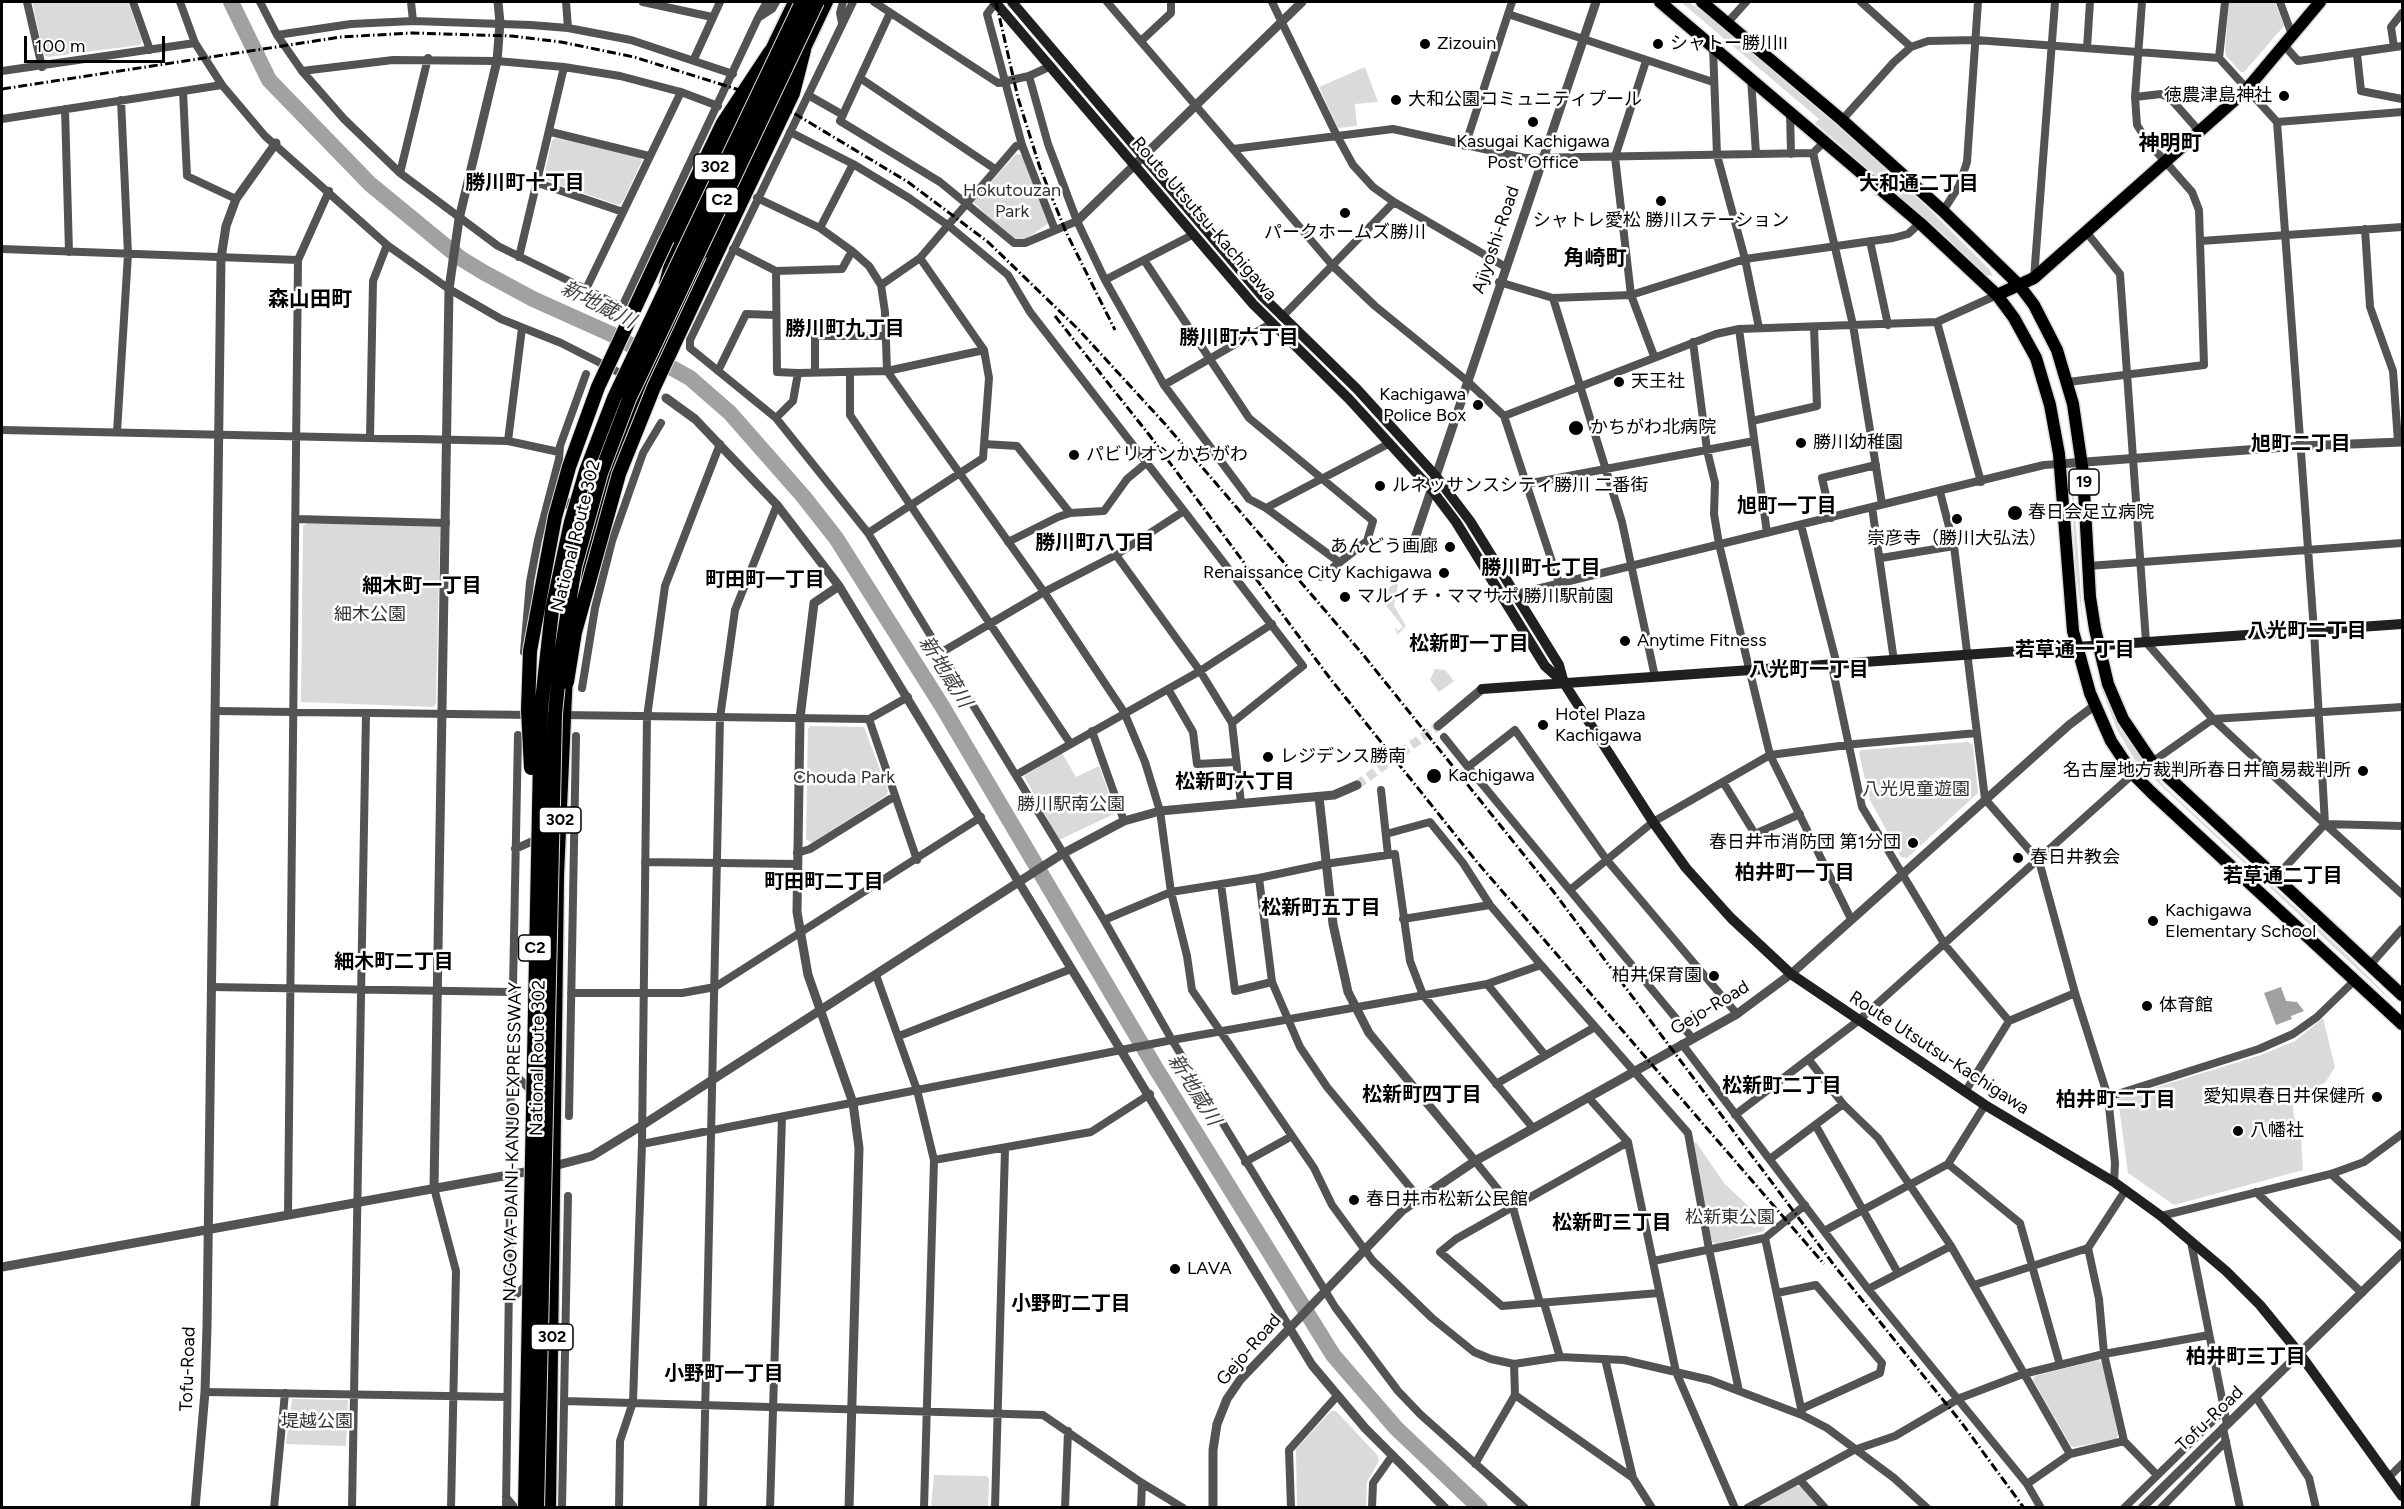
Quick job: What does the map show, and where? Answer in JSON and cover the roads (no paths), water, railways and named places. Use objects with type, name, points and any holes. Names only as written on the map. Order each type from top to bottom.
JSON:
[{"type":"highway","name":"NAGOYA-DAINI-KANJO EXPRESSWAY","points":[[537,1508],[545,658],[561,563],[586,471],[614,398],[802,2]]},
{"type":"highway","name":"NAGOYA-DAINI-KANJO EXPRESSWAY","points":[[525,1508],[544,857],[561,654],[575,566],[601,473],[634,389],[817,2]]},
{"type":"highway","points":[[544,857],[563,711],[581,609],[619,474],[634,435],[713,261],[793,93],[804,50]]},
{"type":"highway","points":[[544,857],[528,710],[530,651],[545,560],[569,467],[598,387],[723,123],[770,52]]},
{"type":"main road","name":"National Route 302","points":[[666,339],[669,319],[665,281],[671,260],[794,2]]},
{"type":"main road","name":"National Route 302","points":[[550,1504],[561,784],[563,715],[570,636],[583,566],[606,483],[645,382],[827,2]]},
{"type":"main road","name":"Route Utsutsu-Kachigawa","points":[[996,2],[1277,320],[1357,389],[1435,475],[1470,521],[1559,665],[1564,683]]},
{"type":"main road","name":"Route Utsutsu-Kachigawa","points":[[1012,2],[1194,234],[1277,320],[1431,489],[1456,522],[1545,666],[1564,683],[1653,822],[1686,868],[1731,918],[1791,974],[1985,1105],[2114,1182],[2161,1216],[2226,1271],[2260,1305],[2300,1353],[2403,1496]]},
{"type":"main road","name":"19","points":[[1660,2],[1920,223],[1997,295],[2023,332],[2041,372],[2054,427],[2059,464],[2069,599],[2077,648],[2094,706],[2111,741],[2133,774],[2403,1024]]},
{"type":"main road","name":"19","points":[[1702,2],[1842,120],[1943,211],[2019,285],[2050,333],[2068,382],[2082,463],[2088,566],[2099,646],[2117,708],[2129,730],[2152,762],[2403,995]]},
{"type":"main road","points":[[1997,295],[2034,278],[2200,132],[2246,90],[2320,2]]},
{"type":"main road","points":[[1482,689],[2403,624]]},
{"type":"street","points":[[27,2],[42,67]]},
{"type":"street","points":[[133,2],[150,50]]},
{"type":"street","points":[[180,2],[195,43],[222,85],[265,136],[276,143],[387,244],[449,289],[522,328],[645,382],[695,419],[777,505],[838,586],[908,697],[1071,969],[1126,1049],[1150,1094],[1312,1365],[1392,1456],[1444,1508]]},
{"type":"street","points":[[260,2],[302,71],[344,119],[458,224],[519,257],[622,307],[766,2]]},
{"type":"street","points":[[411,2],[413,21]]},
{"type":"street","points":[[451,1508],[456,1271],[434,1188],[444,714],[449,289],[458,224],[497,61],[500,23],[498,2]]},
{"type":"street","points":[[566,2],[568,28]]},
{"type":"street","points":[[643,2],[712,17]]},
{"type":"street","points":[[694,59],[720,2]]},
{"type":"street","points":[[758,18],[772,9],[776,2]]},
{"type":"street","points":[[842,24],[840,13],[843,2]]},
{"type":"street","points":[[853,2],[757,198],[689,344],[690,348],[776,418],[868,533],[1104,920],[1321,1295],[1398,1391],[1525,1508]]},
{"type":"street","points":[[874,2],[998,83],[1029,76],[1051,66]]},
{"type":"street","points":[[996,2],[987,14],[1004,83],[1022,145],[1055,230]]},
{"type":"street","points":[[1107,2],[1333,266],[1375,306],[1466,380],[1504,416],[1559,583]]},
{"type":"street","points":[[1141,41],[1171,13],[1171,2]]},
{"type":"street","points":[[1272,2],[1335,134],[1353,165],[1373,187],[1394,202],[1504,266]]},
{"type":"street","points":[[890,13],[840,121],[895,152],[967,204],[1014,243],[1025,243],[1077,221],[1302,2]]},
{"type":"street","points":[[1465,146],[1512,2]]},
{"type":"street","name":"Ajiyoshi-Road","points":[[1412,547],[1504,266],[1596,2]]},
{"type":"street","points":[[1728,22],[1746,2]]},
{"type":"street","points":[[1863,2],[1911,47]]},
{"type":"street","points":[[1943,211],[1959,186],[1966,162],[1978,2]]},
{"type":"street","points":[[2034,278],[2055,2]]},
{"type":"street","points":[[2087,48],[2090,2]]},
{"type":"street","points":[[2068,382],[2204,365],[2199,210],[2192,192],[2147,141],[2137,125],[2135,97],[2142,2]]},
{"type":"street","points":[[2219,58],[2225,2]]},
{"type":"street","points":[[2280,2],[2288,40],[2298,61],[2398,47],[2391,27],[2403,13]]},
{"type":"street","points":[[1508,14],[1713,82]]},
{"type":"street","points":[[278,35],[351,24],[413,21],[500,23],[568,28],[631,40],[694,59],[733,74]]},
{"type":"street","points":[[1842,120],[1911,47],[1947,39],[2219,58],[2277,122],[2314,631],[2325,824],[2275,878]]},
{"type":"street","points":[[2,71],[195,43]]},
{"type":"street","points":[[1713,45],[1717,155],[1745,258],[1759,328]]},
{"type":"street","points":[[2357,54],[2361,91],[2403,99]]},
{"type":"street","points":[[302,71],[358,62],[428,58],[497,61],[564,67],[620,76],[681,92],[718,106]]},
{"type":"street","points":[[400,173],[428,58]]},
{"type":"street","points":[[1646,61],[1615,157],[1630,294],[1654,356]]},
{"type":"street","points":[[519,257],[551,132],[564,67]]},
{"type":"street","points":[[1029,76],[1048,144],[1077,221],[1105,280],[1164,386],[1249,499],[1266,508],[1339,562]]},
{"type":"street","points":[[860,78],[995,169]]},
{"type":"street","points":[[1751,78],[1756,154]]},
{"type":"street","points":[[2,119],[222,85]]},
{"type":"street","points":[[183,91],[187,176],[236,199]]},
{"type":"street","points":[[586,289],[681,92]]},
{"type":"street","points":[[2135,97],[2161,94],[2170,98],[2200,132]]},
{"type":"street","points":[[808,95],[843,115]]},
{"type":"street","points":[[117,432],[128,254],[121,100]]},
{"type":"street","points":[[65,109],[69,252]]},
{"type":"street","points":[[1790,112],[1791,154]]},
{"type":"street","points":[[2277,122],[2403,112]]},
{"type":"street","points":[[1233,149],[1335,134],[1393,129],[1525,158],[1813,153],[1824,142]]},
{"type":"street","points":[[551,132],[649,156]]},
{"type":"street","points":[[790,132],[853,164],[949,226],[1008,275],[1030,312],[1145,464],[1272,624],[1303,666],[1232,723]]},
{"type":"street","name":"Tofu-Road","points":[[195,1508],[205,1392],[221,258],[226,226],[236,199],[276,143]]},
{"type":"street","points":[[880,285],[920,258],[995,169],[1016,146],[1022,145]]},
{"type":"street","points":[[1813,153],[1853,325],[1882,504]]},
{"type":"street","points":[[820,228],[853,164]]},
{"type":"street","points":[[538,183],[623,212]]},
{"type":"street","points":[[288,1215],[298,437],[298,260],[329,191]]},
{"type":"street","points":[[757,198],[820,228],[869,266],[880,285],[886,336],[887,371],[1044,592],[1124,712],[1145,762],[1160,811],[1171,892],[1187,956],[1192,990],[1314,1168],[1332,1205],[1365,1248],[1372,1261],[1400,1290],[1474,1352],[1491,1359],[1514,1364],[1560,1357],[1624,1360],[1710,1380],[1802,1412],[1894,1478],[1927,1508]]},
{"type":"street","points":[[1164,386],[1277,320],[1394,202]]},
{"type":"street","points":[[1499,282],[1553,298],[1630,294],[1745,258],[1908,234],[1920,223]]},
{"type":"street","points":[[2201,241],[2403,227]]},
{"type":"street","points":[[1503,600],[1514,594],[2044,465],[2300,446],[2400,442],[2393,371],[2370,307],[2365,230]]},
{"type":"street","points":[[2087,233],[2120,274],[2146,642],[2213,719],[2403,894]]},
{"type":"street","points":[[1105,280],[1194,234]]},
{"type":"street","points":[[1870,241],[1888,325]]},
{"type":"street","points":[[370,438],[373,281],[387,244]]},
{"type":"street","points":[[2,249],[298,260]]},
{"type":"street","points":[[733,249],[776,271],[842,269],[852,251]]},
{"type":"street","points":[[868,533],[983,458],[989,378],[984,350],[920,258]]},
{"type":"street","points":[[1144,260],[1249,418],[1373,521],[1367,541],[1321,577]]},
{"type":"street","points":[[776,271],[777,372],[887,371],[984,350]]},
{"type":"street","points":[[683,301],[716,286]]},
{"type":"street","points":[[1504,416],[1654,356],[1739,329],[1937,322],[1997,295]]},
{"type":"street","points":[[1553,298],[1606,470],[1632,566],[1655,677]]},
{"type":"street","points":[[718,371],[746,314],[775,315]]},
{"type":"street","points":[[1937,322],[1981,482]]},
{"type":"street","points":[[1752,421],[1817,406],[1814,327]]},
{"type":"street","points":[[508,441],[522,328]]},
{"type":"street","points":[[1739,329],[1767,533]]},
{"type":"street","points":[[815,372],[815,336],[886,336]]},
{"type":"street","points":[[1693,342],[1707,450],[1715,483],[1714,514],[1719,544],[1770,754],[1851,919]]},
{"type":"street","points":[[850,372],[850,415],[991,622],[1070,744]]},
{"type":"street","points":[[776,418],[793,401],[798,373]]},
{"type":"street","points":[[522,688],[528,605],[544,515],[559,452],[586,374]]},
{"type":"street","points":[[582,688],[595,608],[615,532],[643,453],[661,423]]},
{"type":"street","points":[[2,430],[508,441],[559,452]]},
{"type":"street","points":[[1526,484],[1754,441]]},
{"type":"street","points":[[1266,508],[1390,443]]},
{"type":"street","points":[[619,1508],[620,1442],[633,1402],[642,1144],[647,717],[665,586],[720,444]]},
{"type":"street","points":[[984,444],[1017,446],[1070,513]]},
{"type":"street","points":[[1008,542],[1070,513],[1104,511],[1127,480],[1145,464]]},
{"type":"street","points":[[1831,518],[1822,478],[1876,465]]},
{"type":"street","points":[[544,515],[606,483],[611,495],[607,518],[615,532]]},
{"type":"street","points":[[1940,492],[1954,546],[1985,799],[2039,861],[2075,993],[2108,1097],[2115,1163],[2114,1182]]},
{"type":"street","points":[[703,1508],[713,1129],[720,718],[735,610],[777,505]]},
{"type":"street","points":[[1872,507],[1881,558],[1880,579],[1894,661]]},
{"type":"street","points":[[942,652],[1044,592],[1116,555],[1184,511]]},
{"type":"street","points":[[296,519],[446,523]]},
{"type":"street","points":[[1801,525],[1834,665],[1862,807],[1945,945],[2009,1021]]},
{"type":"street","points":[[2088,566],[2403,543]]},
{"type":"street","points":[[1881,558],[1954,546]]},
{"type":"street","points":[[1116,555],[1200,671],[1232,723],[1241,804]]},
{"type":"street","points":[[838,586],[814,603],[800,718],[797,864],[799,935],[808,975],[853,1103],[859,1148],[849,1508]]},
{"type":"street","points":[[528,605],[570,636]]},
{"type":"street","points":[[574,616],[595,608]]},
{"type":"street","points":[[1016,774],[1200,671],[1272,624]]},
{"type":"street","points":[[1168,689],[1193,732],[1197,764],[1236,762]]},
{"type":"street","points":[[1438,726],[1482,689]]},
{"type":"street","points":[[216,711],[869,719],[908,697]]},
{"type":"street","name":"Gejo-Road","points":[[1213,1508],[1213,1450],[1217,1424],[1227,1399],[1240,1380],[1403,1210],[1475,1161],[1737,1014],[1791,974],[1985,799],[2094,706]]},
{"type":"street","points":[[2152,762],[2213,719],[2403,706]]},
{"type":"street","points":[[352,1508],[366,713]]},
{"type":"street","points":[[869,719],[916,860]]},
{"type":"street","points":[[1468,767],[1515,730],[1606,859],[1737,1014]]},
{"type":"street","points":[[1092,731],[1124,821]]},
{"type":"street","points":[[1570,890],[1653,822],[1770,754],[1850,744],[1977,733]]},
{"type":"street","points":[[510,1138],[518,735]]},
{"type":"street","points":[[569,1116],[576,736]]},
{"type":"street","points":[[1444,737],[1693,1039]]},
{"type":"street","points":[[1735,1115],[1858,1021],[2039,861],[2133,774]]},
{"type":"street","points":[[1723,782],[1755,834],[1800,814]]},
{"type":"street","points":[[561,784],[575,795]]},
{"type":"street","points":[[2,1267],[554,1166],[592,1156],[1062,854],[1124,821],[1160,811],[1334,795],[1357,785]]},
{"type":"street","points":[[1382,790],[1388,855]]},
{"type":"street","points":[[797,853],[810,849],[895,796]]},
{"type":"street","points":[[1319,797],[1325,864],[1339,958],[1348,992],[1369,1033],[1513,1208],[1560,1357]]},
{"type":"street","points":[[572,993],[682,993],[715,987],[981,817]]},
{"type":"street","points":[[1386,834],[1430,822],[1463,863],[1490,905],[1688,1133],[1708,1249],[1739,1391]]},
{"type":"street","points":[[2325,824],[2403,826]]},
{"type":"street","points":[[515,849],[560,829]]},
{"type":"street","points":[[1104,920],[1171,892],[1259,878],[1325,864],[1395,854],[1410,961],[1423,995],[1533,1128]]},
{"type":"street","points":[[645,862],[797,864]]},
{"type":"street","points":[[1259,878],[1272,982],[1300,1047],[1327,1087],[1419,1198]]},
{"type":"street","points":[[1221,884],[1235,991],[1272,982]]},
{"type":"street","points":[[1403,919],[1490,905]]},
{"type":"street","points":[[2370,965],[2403,929]]},
{"type":"street","points":[[642,1144],[1161,1042],[1487,984],[1541,965]]},
{"type":"street","points":[[899,1036],[1071,969]]},
{"type":"street","points":[[876,975],[918,1090],[934,1160],[924,1508]]},
{"type":"street","points":[[2108,1097],[2259,1049],[2293,1034],[2317,1017],[2354,981]]},
{"type":"street","points":[[1487,984],[1545,1055]]},
{"type":"street","points":[[211,987],[512,992]]},
{"type":"street","points":[[1965,1092],[2009,1021],[2075,993]]},
{"type":"street","points":[[1496,1084],[1595,1027]]},
{"type":"street","points":[[1682,1044],[1868,1289],[1960,1398],[2027,1484],[2041,1508]]},
{"type":"street","points":[[556,1059],[570,1050]]},
{"type":"street","points":[[1809,1060],[1843,1104],[1878,1138],[1951,1246],[2070,1454]]},
{"type":"street","points":[[511,1070],[555,1115]]},
{"type":"street","points":[[934,1160],[1091,1132],[1150,1094]]},
{"type":"street","points":[[1588,1097],[1628,1142],[1676,1372],[1735,1508]]},
{"type":"street","points":[[1770,1159],[1843,1104]]},
{"type":"street","points":[[1824,1231],[1948,1164],[1985,1105]]},
{"type":"street","points":[[770,1508],[782,1117]]},
{"type":"street","points":[[1816,1126],[1898,1273]]},
{"type":"street","points":[[2161,1216],[2331,1173],[2364,1162],[2403,1134]]},
{"type":"street","points":[[1245,1162],[1292,1136]]},
{"type":"street","points":[[1628,1142],[1456,1239],[1440,1252],[1502,1306],[1659,1293]]},
{"type":"street","points":[[995,1508],[1005,1149]]},
{"type":"street","points":[[1948,1164],[2020,1222],[2034,1265],[2060,1365]]},
{"type":"street","points":[[2331,1173],[2403,1238]]},
{"type":"street","points":[[1974,1285],[2088,1248],[2125,1191]]},
{"type":"street","points":[[2256,1192],[2362,1293]]},
{"type":"street","points":[[562,1508],[568,1196]]},
{"type":"street","points":[[1653,1261],[1765,1238],[1805,1205]]},
{"type":"street","points":[[506,1508],[510,1206]]},
{"type":"street","points":[[554,1226],[567,1244]]},
{"type":"street","points":[[1765,1238],[1802,1412]]},
{"type":"street","points":[[2191,1242],[2224,1410],[2226,1441],[2240,1508]]},
{"type":"street","points":[[1868,1289],[1951,1246]]},
{"type":"street","points":[[2088,1248],[2099,1299],[2104,1354],[2124,1441],[2157,1475]]},
{"type":"street","name":"Tofu-Road","points":[[2142,1508],[2403,1253]]},
{"type":"street","points":[[509,1301],[553,1262]]},
{"type":"street","points":[[1777,1293],[1816,1285],[1882,1363],[1880,1373],[1802,1412]]},
{"type":"street","points":[[1748,1508],[1854,1450],[1895,1436],[1960,1398],[2023,1374],[2104,1354],[2209,1335]]},
{"type":"street","points":[[1605,1359],[1633,1478],[1652,1508]]},
{"type":"street","points":[[1475,1464],[1515,1395],[1514,1364]]},
{"type":"street","points":[[205,1392],[507,1397]]},
{"type":"street","points":[[273,1508],[285,1393]]},
{"type":"street","points":[[1515,1395],[1633,1478]]},
{"type":"street","points":[[1290,1508],[1289,1450],[1337,1396]]},
{"type":"street","points":[[2256,1397],[2309,1478],[2316,1508]]},
{"type":"street","points":[[564,1401],[1042,1415],[1183,1508]]},
{"type":"street","points":[[2124,1508],[2224,1410]]},
{"type":"street","points":[[1065,1508],[1068,1431]]},
{"type":"street","points":[[2027,1484],[2070,1454],[2124,1441]]},
{"type":"street","points":[[2162,1508],[2226,1441]]},
{"type":"street","points":[[1372,1508],[1373,1483],[1392,1456]]},
{"type":"street","points":[[2389,1477],[2403,1464]]},
{"type":"street","points":[[1800,1480],[1825,1508]]},
{"type":"street","points":[[1141,1508],[1142,1483]]},
{"type":"street","points":[[550,1504],[563,1491]]},
{"type":"street","points":[[506,1497],[515,1508]]},
{"type":"waterway","name":"新地蔵川","points":[[231,2],[269,80],[370,184],[460,258],[483,272],[533,299],[611,334],[690,378],[730,413],[803,496],[836,538],[942,706],[1155,1067],[1333,1355],[1396,1428],[1480,1508]]},
{"type":"tunnel","points":[[1357,785],[1438,726]]},
{"type":"railway","points":[[996,2],[1018,98],[1040,168],[1066,232],[1115,330]]},
{"type":"railway","points":[[2,89],[341,37],[412,33],[512,36],[561,42],[634,57],[749,93],[797,115],[908,182],[988,242],[1078,329],[1165,424],[1365,657],[1553,891],[1837,1269],[1961,1422],[2024,1508]]},
{"type":"railway","points":[[1055,316],[1150,436],[1329,677],[1477,862],[1824,1264]]},
{"type":"place","name":"Zizouin","points":[[1425,44]]},
{"type":"place","name":"シャトー勝川II","points":[[1658,44]]},
{"type":"place","name":"徳農津島神社","points":[[2284,96]]},
{"type":"place","name":"大和公園コミュニティプール","points":[[1396,100]]},
{"type":"place","name":"Kasugai Kachigawa Post Office","points":[[1533,122]]},
{"type":"place","name":"シャトレ愛松 勝川ステーション","points":[[1661,201]]},
{"type":"place","name":"パークホームズ勝川","points":[[1345,213]]},
{"type":"place","name":"天王社","points":[[1619,382]]},
{"type":"place","name":"Kachigawa Police Box","points":[[1478,405]]},
{"type":"place","name":"かちがわ北病院","points":[[1576,428]]},
{"type":"place","name":"勝川幼稚園","points":[[1801,443]]},
{"type":"place","name":"パビリオンかちがわ","points":[[1074,455]]},
{"type":"place","name":"ルネッサンスシティ勝川 二番街","points":[[1380,486]]},
{"type":"place","name":"春日会足立病院","points":[[2015,513]]},
{"type":"place","name":"崇彦寺（勝川大弘法）","points":[[1957,519]]},
{"type":"place","name":"あんどう画廊","points":[[1450,547]]},
{"type":"place","name":"Renaissance City Kachigawa","points":[[1444,573]]},
{"type":"place","name":"マルイチ・ママサポ 勝川駅前園","points":[[1345,597]]},
{"type":"place","name":"Anytime Fitness","points":[[1625,641]]},
{"type":"place","name":"Hotel Plaza Kachigawa","points":[[1543,725]]},
{"type":"place","name":"レジデンス勝南","points":[[1268,757]]},
{"type":"place","name":"名古屋地方裁判所春日井簡易裁判所","points":[[2363,771]]},
{"type":"place","name":"Kachigawa","points":[[1434,776]]},
{"type":"place","name":"春日井市消防団 第1分団","points":[[1913,843]]},
{"type":"place","name":"春日井教会","points":[[2018,858]]},
{"type":"place","name":"Kachigawa Elementary School","points":[[2153,921]]},
{"type":"place","name":"柏井保育園","points":[[1714,976]]},
{"type":"place","name":"体育館","points":[[2147,1006]]},
{"type":"place","name":"愛知県春日井保健所","points":[[2377,1097]]},
{"type":"place","name":"八幡社","points":[[2238,1131]]},
{"type":"place","name":"春日井市松新公民館","points":[[1354,1200]]},
{"type":"place","name":"LAVA","points":[[1175,1269]]},
{"type":"district","name":"神明町","points":[[2170,144]]},
{"type":"district","name":"勝川町十丁目","points":[[525,183]]},
{"type":"district","name":"大和通二丁目","points":[[1919,184]]},
{"type":"district","name":"角崎町","points":[[1595,259]]},
{"type":"district","name":"森山田町","points":[[310,300]]},
{"type":"district","name":"勝川町九丁目","points":[[845,329]]},
{"type":"district","name":"勝川町六丁目","points":[[1239,338]]},
{"type":"district","name":"旭町二丁目","points":[[2301,444]]},
{"type":"district","name":"旭町一丁目","points":[[1787,506]]},
{"type":"district","name":"勝川町八丁目","points":[[1095,543]]},
{"type":"district","name":"勝川町七丁目","points":[[1541,568]]},
{"type":"district","name":"町田町一丁目","points":[[765,580]]},
{"type":"district","name":"細木町一丁目","points":[[422,586]]},
{"type":"district","name":"八光町二丁目","points":[[2307,631]]},
{"type":"district","name":"松新町一丁目","points":[[1469,644]]},
{"type":"district","name":"若草通一丁目","points":[[2075,650]]},
{"type":"district","name":"八光町一丁目","points":[[1809,670]]},
{"type":"district","name":"松新町六丁目","points":[[1235,782]]},
{"type":"district","name":"柏井町一丁目","points":[[1795,873]]},
{"type":"district","name":"若草通二丁目","points":[[2283,876]]},
{"type":"district","name":"町田町二丁目","points":[[824,882]]},
{"type":"district","name":"松新町五丁目","points":[[1321,908]]},
{"type":"district","name":"細木町二丁目","points":[[394,962]]},
{"type":"district","name":"松新町二丁目","points":[[1782,1086]]},
{"type":"district","name":"松新町四丁目","points":[[1422,1095]]},
{"type":"district","name":"柏井町二丁目","points":[[2116,1100]]},
{"type":"district","name":"松新町三丁目","points":[[1612,1223]]},
{"type":"district","name":"小野町二丁目","points":[[1071,1304]]},
{"type":"district","name":"柏井町三丁目","points":[[2246,1357]]},
{"type":"district","name":"小野町一丁目","points":[[724,1374]]},
{"type":"park label","name":"Hokutouzan Park","points":[[1012,201]]},
{"type":"park label","name":"細木公園","points":[[370,615]]},
{"type":"park label","name":"Chouda Park","points":[[844,778]]},
{"type":"park label","name":"八光児童遊園","points":[[1916,790]]},
{"type":"park label","name":"勝川駅南公園","points":[[1071,805]]},
{"type":"park label","name":"松新東公園","points":[[1730,1218]]},
{"type":"park label","name":"堤越公園","points":[[317,1422]]}]
